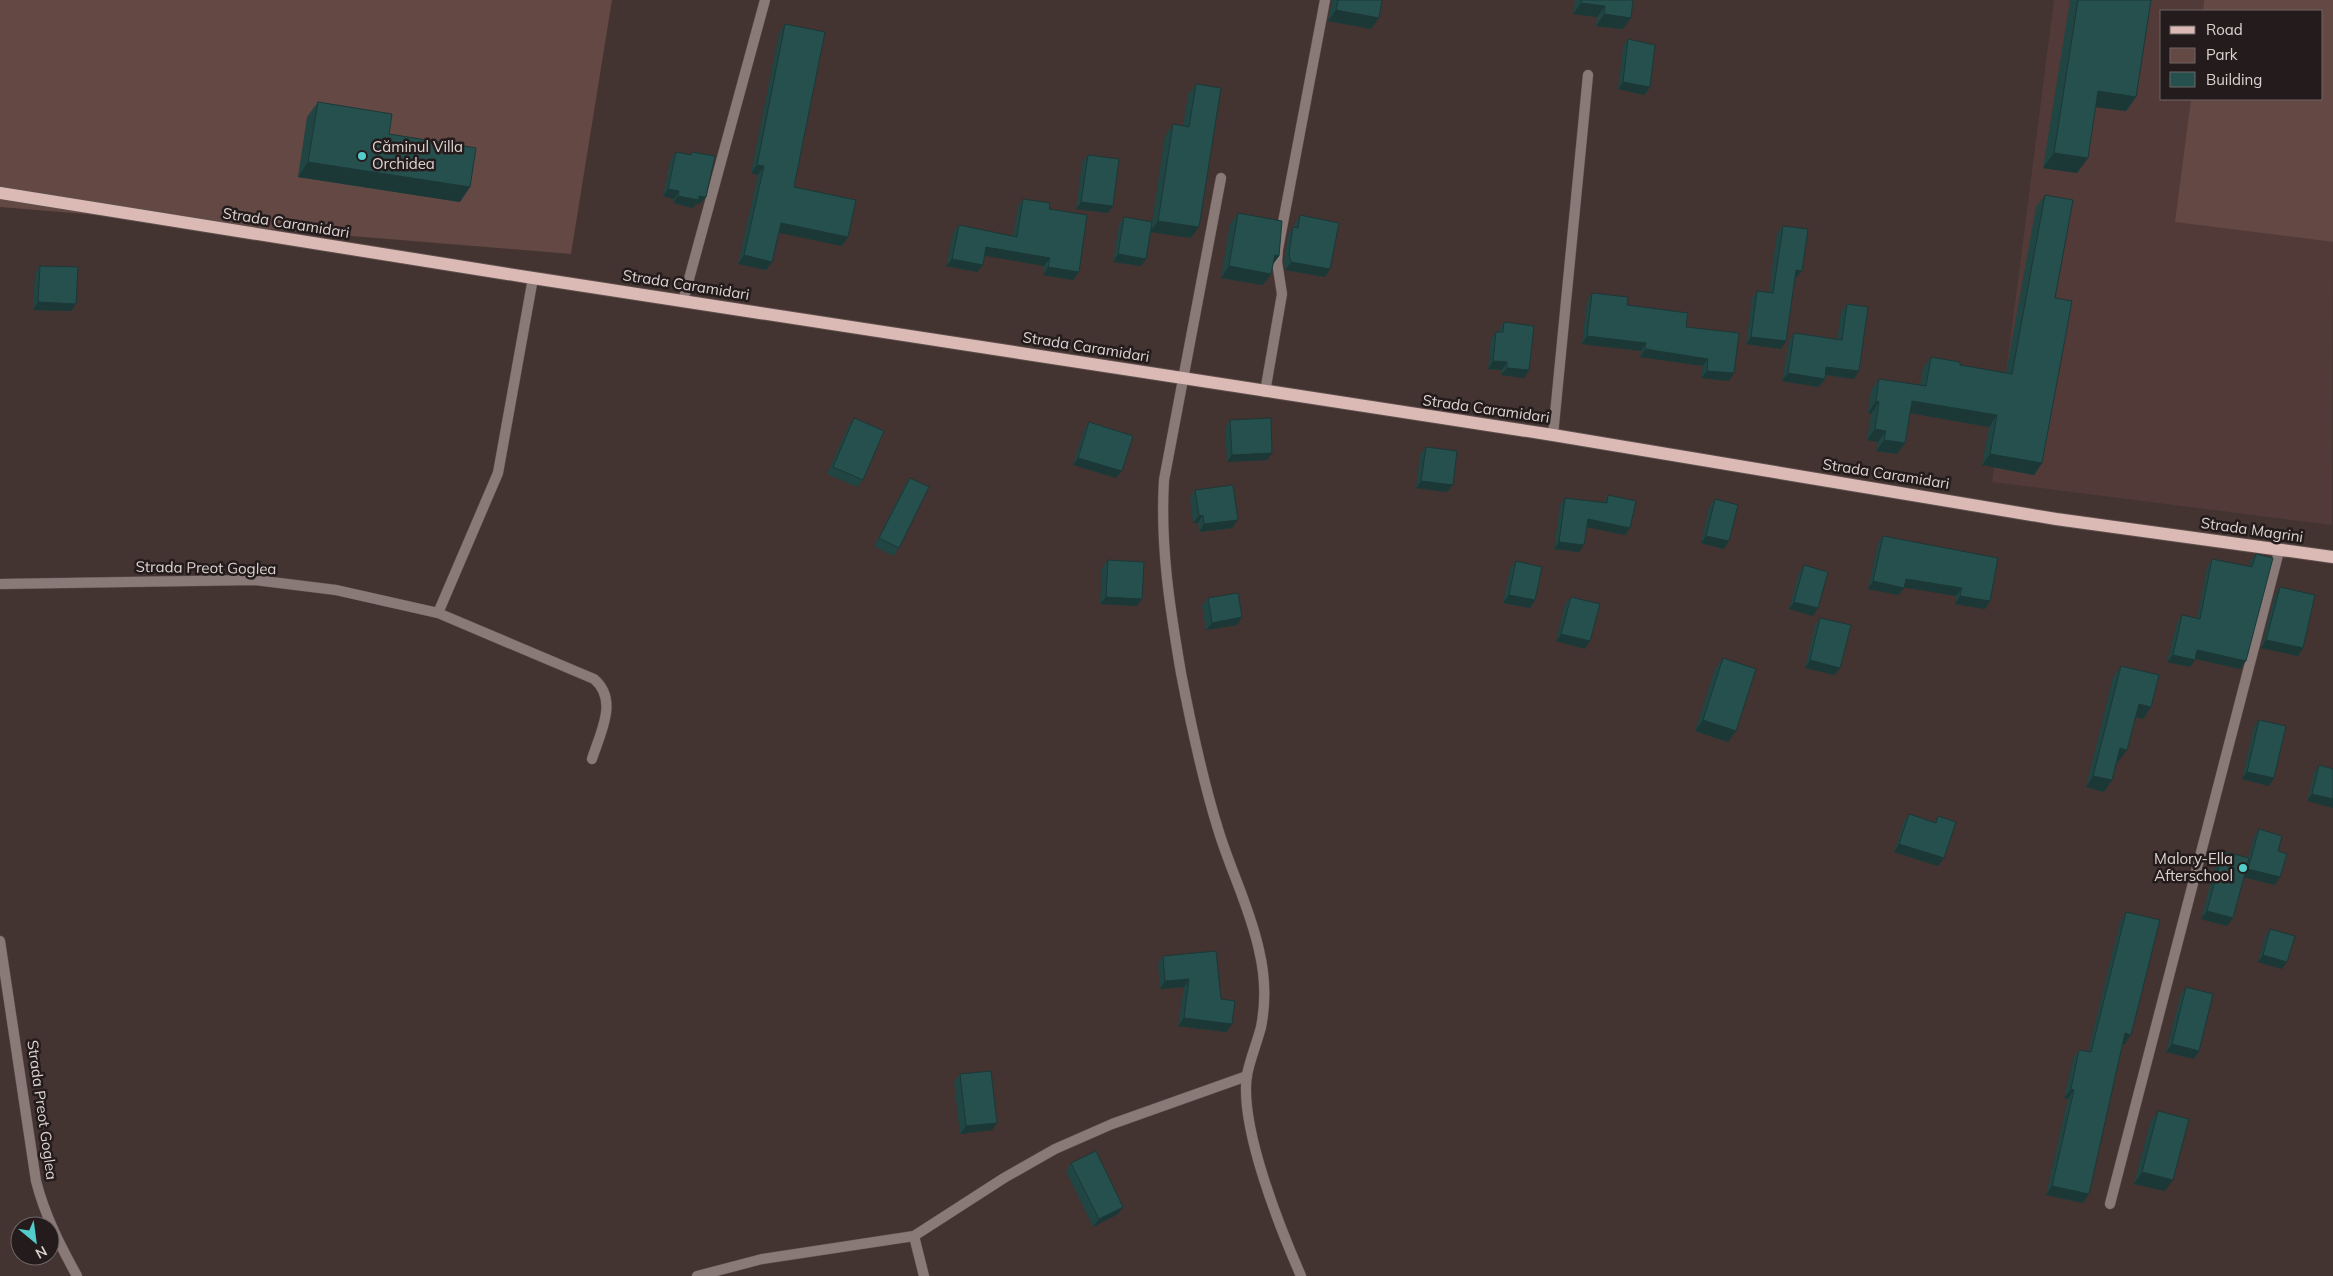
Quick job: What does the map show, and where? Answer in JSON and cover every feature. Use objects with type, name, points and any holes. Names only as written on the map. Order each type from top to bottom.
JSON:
[{"type":"main road","name":"Strada Caramidari","points":[[0,193],[533,278],[1553,435],[2056,519],[2168,535]]},
{"type":"main road","name":"Strada Magrini","points":[[2168,535],[2333,557]]},
{"type":"street","points":[[683,301],[765,0]]},
{"type":"street","points":[[1265,392],[1282,294],[1277,262],[1278,249],[1325,0]]},
{"type":"street","points":[[1553,435],[1588,75]]},
{"type":"street","points":[[1221,178],[1164,480],[1162,516],[1164,555],[1169,607],[1201,767],[1218,830],[1259,949],[1265,986],[1261,1026],[1247,1076],[1247,1112],[1255,1148],[1288,1246],[1301,1276]]},
{"type":"street","points":[[438,613],[498,473],[533,278]]},
{"type":"street","points":[[2110,1204],[2279,550]]},
{"type":"street","name":"Strada Preot Goglea","points":[[0,584],[255,580],[336,590],[438,613],[594,680],[601,685],[608,702],[607,713],[592,759]]},
{"type":"street","name":"Strada Preot Goglea","points":[[0,942],[36,1181],[50,1223],[77,1276]]},
{"type":"street","points":[[697,1276],[762,1259],[914,1236],[1004,1178],[1055,1149],[1112,1124],[1247,1076]]},
{"type":"street","points":[[914,1236],[924,1276]]},
{"type":"shaded area","points":[[2054,0],[2204,0],[2203,10],[2160,10],[2160,100],[2191,100],[2176,221],[2333,242],[2332,525],[1992,482]]},
{"type":"green space","points":[[0,0],[612,0],[571,254],[0,207]]},
{"type":"green space","points":[[2204,0],[2333,0],[2333,242],[2175,222],[2191,100],[2323,100],[2323,10],[2203,10]]},
{"type":"building","points":[[1338,0],[1382,0],[1379,18],[1336,10]]},
{"type":"building","points":[[1582,0],[1633,0],[1631,18],[1604,14],[1605,6],[1581,3]]},
{"type":"building","points":[[2078,0],[2151,0],[2136,97],[2098,91],[2088,158],[2054,153]]},
{"type":"building","points":[[785,24],[825,32],[794,187],[856,200],[848,237],[781,223],[772,262],[744,255],[764,166],[757,165]]},
{"type":"building","points":[[1628,39],[1655,45],[1650,87],[1623,82]]},
{"type":"building","points":[[1196,84],[1221,88],[1199,227],[1158,221],[1173,124],[1189,127]]},
{"type":"building","name":"Căminul Villa Orchidea","points":[[318,102],[392,114],[389,134],[476,148],[470,187],[308,162]]},
{"type":"building","points":[[676,152],[691,155],[692,152],[715,156],[706,197],[699,196],[699,200],[678,196],[679,191],[668,189]]},
{"type":"building","points":[[1088,155],[1119,159],[1113,206],[1081,202]]},
{"type":"building","points":[[2045,195],[2073,200],[2055,298],[2072,301],[2042,463],[1990,454],[1997,415],[1912,401],[1905,443],[1884,440],[1886,431],[1875,429],[1879,402],[1876,401],[1879,379],[1926,386],[1931,357],[1960,362],[1960,365],[2012,374]]},
{"type":"building","points":[[1023,199],[1050,203],[1049,209],[1087,215],[1079,272],[1048,267],[1050,258],[986,247],[983,265],[952,259],[959,225],[1017,237]]},
{"type":"building","points":[[1238,213],[1282,221],[1279,256],[1275,255],[1271,274],[1229,266]]},
{"type":"building","points":[[1300,215],[1339,223],[1330,269],[1291,262],[1289,254],[1293,227],[1298,228]]},
{"type":"building","points":[[1124,217],[1152,222],[1146,259],[1118,254]]},
{"type":"building","points":[[1783,226],[1808,229],[1802,271],[1796,270],[1786,341],[1751,337],[1757,291],[1773,293]]},
{"type":"building","points":[[40,266],[78,267],[76,304],[38,302]]},
{"type":"building","points":[[1592,293],[1628,297],[1627,305],[1688,313],[1686,327],[1739,333],[1734,373],[1707,371],[1708,359],[1645,349],[1646,343],[1587,336]]},
{"type":"building","points":[[1847,304],[1868,307],[1859,371],[1826,367],[1825,379],[1788,373],[1794,333],[1842,340]]},
{"type":"building","points":[[1504,322],[1534,326],[1529,370],[1507,368],[1507,362],[1493,361],[1496,332],[1503,332]]},
{"type":"building","points":[[854,418],[884,431],[863,480],[833,467]]},
{"type":"building","points":[[1271,418],[1272,453],[1232,455],[1230,420]]},
{"type":"building","points":[[1089,422],[1133,436],[1122,471],[1078,458]]},
{"type":"building","points":[[1426,447],[1457,451],[1453,485],[1421,481]]},
{"type":"building","points":[[910,478],[929,487],[899,548],[879,538]]},
{"type":"building","points":[[1233,485],[1238,520],[1204,524],[1203,515],[1199,516],[1195,490]]},
{"type":"building","points":[[1608,495],[1636,501],[1630,528],[1588,519],[1584,545],[1559,542],[1565,498],[1607,503]]},
{"type":"building","points":[[1715,499],[1738,505],[1729,541],[1706,536]]},
{"type":"building","points":[[1883,536],[1998,558],[1990,601],[1960,596],[1962,588],[1906,579],[1904,588],[1873,581]]},
{"type":"building","points":[[2256,554],[2273,558],[2246,661],[2197,650],[2195,660],[2173,655],[2182,615],[2200,619],[2212,559],[2252,567]]},
{"type":"building","points":[[1108,560],[1144,562],[1142,599],[1106,597]]},
{"type":"building","points":[[1516,561],[1542,567],[1535,600],[1509,595]]},
{"type":"building","points":[[1804,565],[1828,572],[1818,608],[1794,602]]},
{"type":"building","points":[[2280,587],[2315,595],[2303,648],[2266,640]]},
{"type":"building","points":[[1238,593],[1242,617],[1212,623],[1208,598]]},
{"type":"building","points":[[1571,597],[1600,604],[1590,641],[1561,634]]},
{"type":"building","points":[[1820,618],[1851,625],[1840,668],[1810,660]]},
{"type":"building","points":[[1723,658],[1756,669],[1736,731],[1703,720]]},
{"type":"building","points":[[2121,666],[2159,675],[2151,707],[2139,704],[2127,750],[2120,748],[2112,780],[2093,776]]},
{"type":"building","points":[[2259,720],[2286,726],[2274,778],[2247,772]]},
{"type":"building","points":[[2319,765],[2333,769],[2333,799],[2312,794]]},
{"type":"building","points":[[1909,814],[1936,823],[1938,816],[1956,822],[1944,858],[1899,844]]},
{"type":"building","points":[[2259,829],[2282,836],[2278,851],[2287,854],[2280,877],[2248,869]]},
{"type":"building","points":[[2223,851],[2249,858],[2233,918],[2207,911]]},
{"type":"building","points":[[2126,912],[2160,920],[2131,1035],[2125,1033],[2089,1194],[2052,1186],[2074,1090],[2071,1089],[2079,1050],[2091,1052]]},
{"type":"building","points":[[2270,929],[2295,936],[2287,962],[2263,955]]},
{"type":"building","points":[[1216,951],[1221,999],[1235,1001],[1232,1024],[1184,1018],[1189,979],[1165,981],[1163,956]]},
{"type":"building","points":[[2186,987],[2213,994],[2199,1051],[2172,1044]]},
{"type":"building","points":[[991,1071],[997,1123],[966,1126],[960,1074]]},
{"type":"building","points":[[2158,1111],[2189,1119],[2173,1180],[2142,1172]]},
{"type":"building","points":[[1096,1151],[1123,1207],[1099,1219],[1071,1163]]},
{"type":"place","name":"Căminul Villa Orchidea","points":[[362,156]]},
{"type":"place","name":"Malory-Ella Afterschool","points":[[2243,868]]}]
